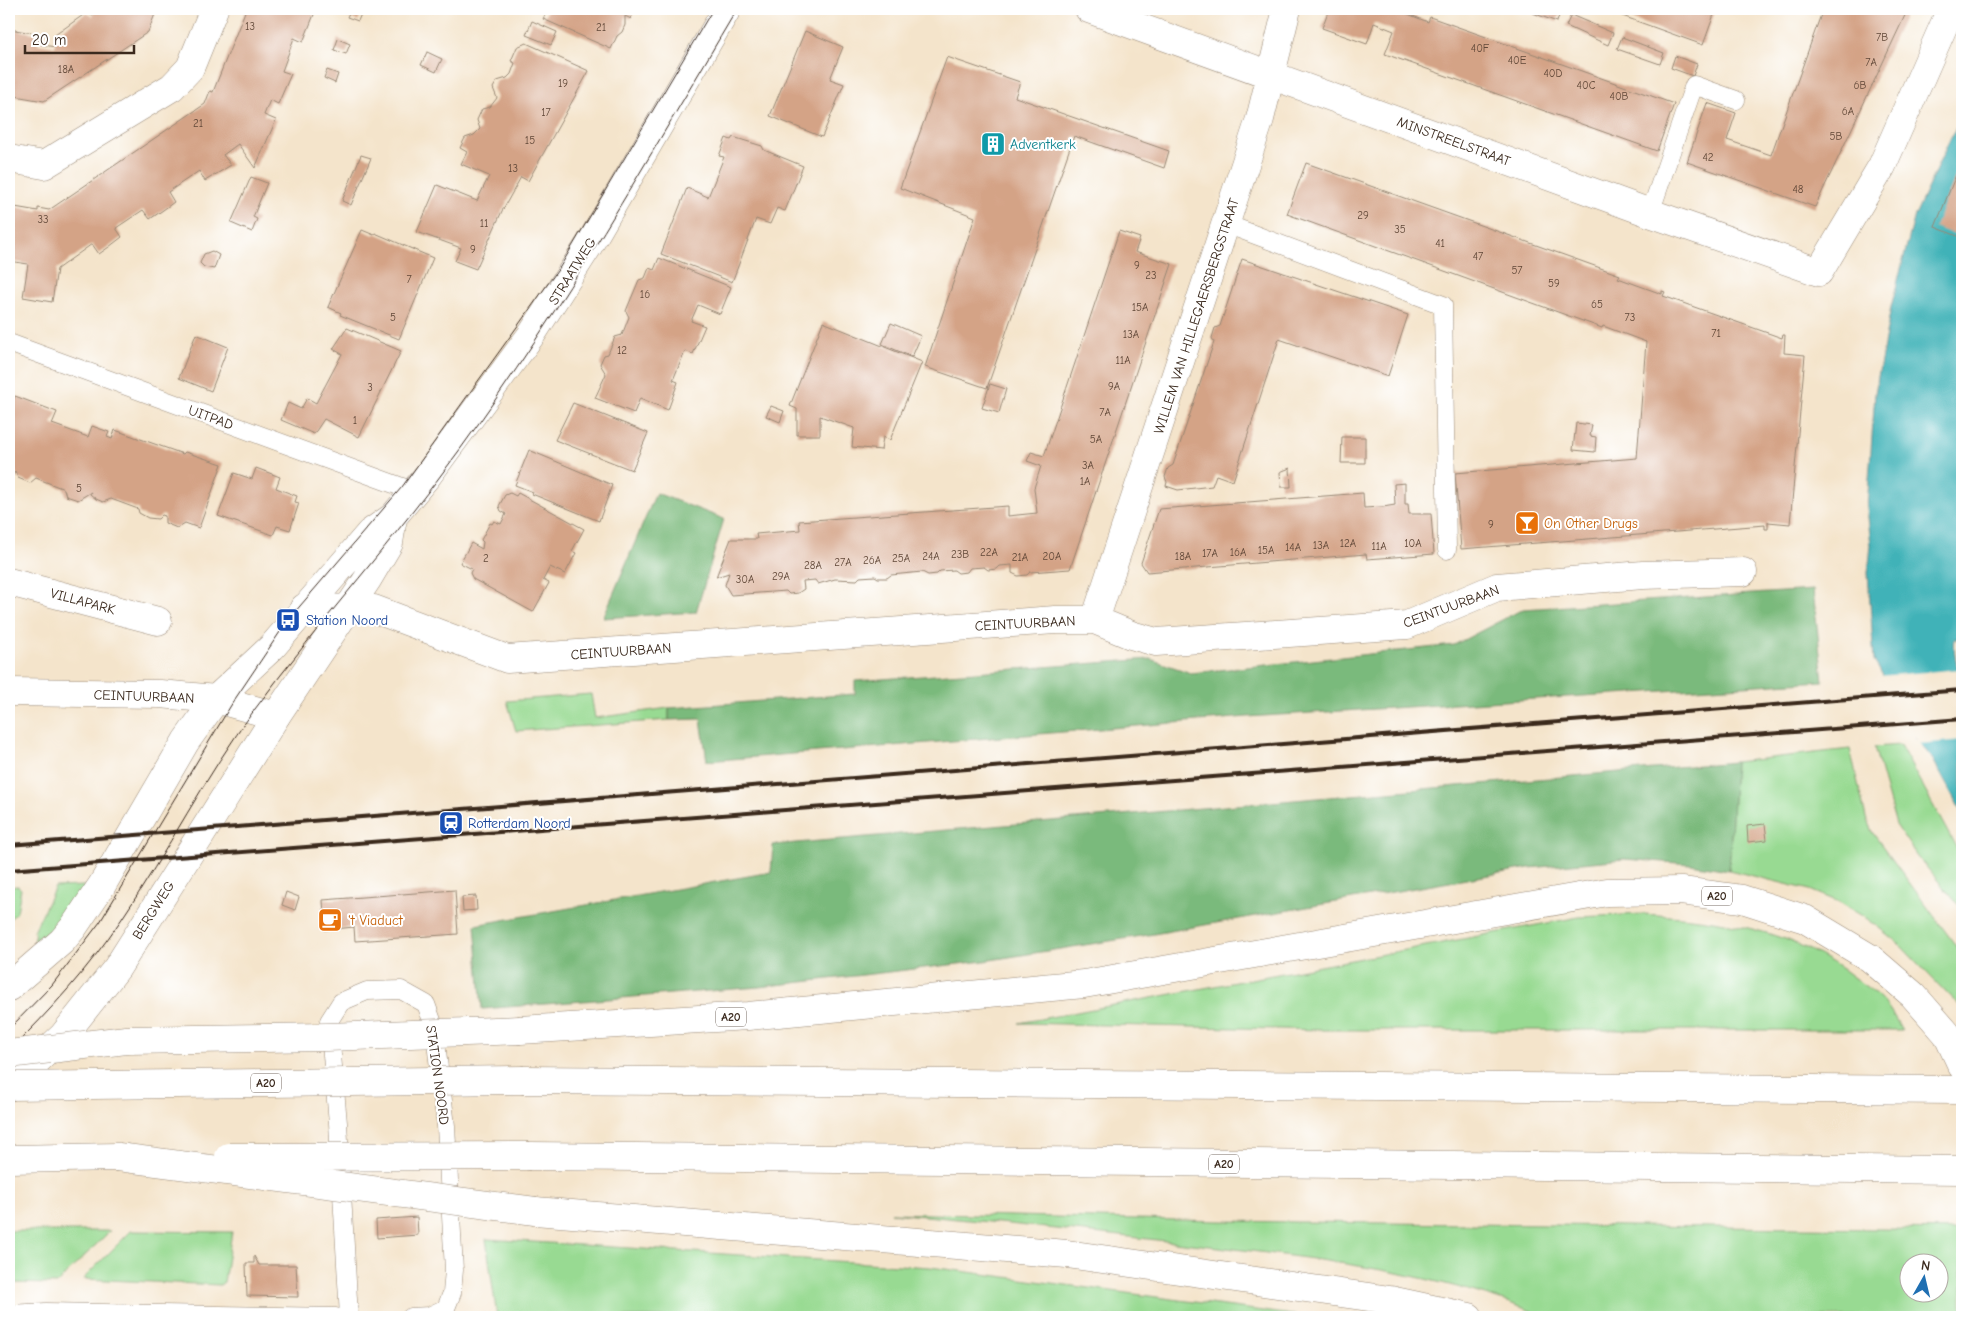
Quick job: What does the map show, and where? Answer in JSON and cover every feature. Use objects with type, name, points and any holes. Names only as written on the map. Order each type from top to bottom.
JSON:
[{"type":"main road","points":[[9,160],[44,165],[172,87],[190,68],[214,9]]},
{"type":"main road","name":"STRAATWEG","points":[[216,699],[272,647],[370,534],[393,517],[532,334],[588,245],[727,9]]},
{"type":"main road","name":"MINSTREELSTRAAT","points":[[1090,9],[1650,213],[1820,272],[1882,166],[1951,9]]},
{"type":"main road","name":"WILLEM VAN HILLEGAERSBERGSTRAAT","points":[[1095,620],[1260,119],[1287,9]]},
{"type":"main road","points":[[276,716],[350,608],[389,543],[393,517]]},
{"type":"main road","name":"CEINTUURBAAN","points":[[304,608],[374,610],[507,659],[1045,621],[1095,620],[1131,635],[1156,642],[1407,625],[1496,587],[1643,575],[1743,572]]},
{"type":"main road","name":"VILLAPARK","points":[[9,582],[158,621]]},
{"type":"main road","name":"CEINTUURBAAN","points":[[9,692],[160,694],[216,699],[276,716]]},
{"type":"main road","points":[[9,987],[62,941],[72,928],[102,885],[186,741],[216,699]]},
{"type":"main road","name":"BERGWEG","points":[[9,1087],[63,1036],[116,968],[276,716]]},
{"type":"main road","name":"A20","points":[[9,1054],[126,1040],[337,1037],[520,1030],[748,1016],[1084,984],[1607,892],[1681,891],[1742,899],[1805,919],[1870,958],[1913,995],[1947,1034],[1962,1066]]},
{"type":"main road","name":"A20","points":[[9,1087],[524,1080],[1886,1091],[1962,1090]]},
{"type":"main road","name":"A20","points":[[9,1159],[530,1156],[1962,1170]]},
{"type":"main road","name":"A20","points":[[118,1157],[535,1211],[1067,1254],[1390,1300],[1468,1317]]},
{"type":"lane","points":[[1650,213],[1694,85],[1736,100]]},
{"type":"lane","points":[[1226,224],[1443,305],[1447,550]]},
{"type":"lane","name":"UITPAD","points":[[9,343],[402,487],[412,494]]},
{"type":"lane","name":"STATION NOORD","points":[[349,1317],[338,1123],[329,1021],[341,1002],[349,998],[367,991],[401,990],[426,1004],[434,1026],[446,1126],[454,1270],[452,1293],[446,1308],[429,1316],[411,1317]]},
{"type":"lane","points":[[11,1312],[336,1317]]},
{"type":"green space","points":[[656,493],[724,519],[696,612],[603,618]]},
{"type":"green space","points":[[1813,590],[1823,681],[1247,717],[707,761],[701,719],[669,720],[669,708],[855,694],[855,681],[1150,659],[1191,673],[1454,645],[1523,609]]},
{"type":"green space","points":[[591,694],[595,718],[669,708],[669,720],[516,731],[507,701]]},
{"type":"green space","points":[[1900,745],[1962,858],[1962,909],[1917,856],[1896,825],[1874,747]]},
{"type":"green space","points":[[1850,749],[1866,818],[1872,832],[1962,954],[1962,1009],[1898,943],[1869,920],[1839,902],[1810,890],[1729,870],[1735,762]]},
{"type":"green space","points":[[1735,762],[1729,870],[1691,864],[1624,859],[1529,868],[1148,935],[984,961],[759,987],[482,1009],[475,925],[771,872],[773,845]]},
{"type":"green space","points":[[18,886],[21,889],[17,912],[9,920],[9,887]]},
{"type":"green space","points":[[85,886],[71,912],[40,940],[35,941],[34,931],[55,887]]},
{"type":"green space","points":[[1643,914],[1700,919],[1728,924],[1782,938],[1808,949],[1833,963],[1877,995],[1902,1030],[1323,1030],[1019,1023],[1579,917]]},
{"type":"green space","points":[[891,1213],[1219,1221],[1962,1230],[1962,1317],[1546,1317],[1464,1289],[1423,1278],[1381,1270],[1210,1246],[1051,1228]]},
{"type":"green space","points":[[9,1231],[110,1231],[56,1284],[9,1283]]},
{"type":"green space","points":[[131,1231],[232,1232],[224,1282],[220,1285],[83,1279]]},
{"type":"green space","points":[[486,1239],[930,1267],[1308,1317],[497,1317]]},
{"type":"water","points":[[1962,117],[1962,643],[1955,638],[1954,649],[1962,679],[1962,813],[1932,758],[1916,739],[1908,716],[1874,661],[1868,573],[1871,545],[1867,508],[1875,393],[1891,307],[1915,215]]},
{"type":"pier","points":[[1961,669],[1962,740],[1918,744],[1906,717],[1880,676]]},
{"type":"building","points":[[96,9],[157,9],[148,32],[44,101],[9,95],[9,29],[39,34],[38,44],[55,47],[55,35],[86,13],[93,16]]},
{"type":"building","points":[[246,9],[306,9],[315,12],[303,42],[294,38],[282,71],[291,74],[278,104],[270,100],[264,115],[276,120],[255,168],[238,144],[223,155],[231,165],[205,181],[199,171],[168,192],[174,202],[150,219],[143,210],[116,228],[122,237],[99,254],[92,244],[57,269],[52,302],[23,297],[28,264],[9,261],[9,206],[38,211],[38,208],[49,210],[205,104],[210,91],[213,92]]},
{"type":"building","points":[[351,9],[363,9],[358,21],[347,17]]},
{"type":"building","points":[[548,9],[634,9],[631,19],[625,16],[625,25],[611,49],[543,19]]},
{"type":"building","points":[[1329,9],[1395,9],[1428,22],[1430,17],[1674,104],[1657,151],[1385,54],[1394,31],[1374,23],[1367,44],[1322,28]]},
{"type":"building","points":[[1522,9],[1557,9],[1561,10],[1557,22]]},
{"type":"building","points":[[1603,9],[1716,9],[1703,45]]},
{"type":"building","points":[[1823,9],[1908,9],[1815,207],[1687,162],[1707,103],[1736,113],[1727,140],[1771,155]]},
{"type":"building","points":[[1571,15],[1613,33],[1608,45],[1566,26]]},
{"type":"building","points":[[532,21],[557,32],[551,45],[526,35]]},
{"type":"building","points":[[805,31],[843,47],[830,79],[844,84],[822,137],[770,116]]},
{"type":"building","points":[[1622,37],[1664,53],[1660,64],[1617,49]]},
{"type":"building","points":[[338,39],[350,44],[346,54],[334,50]]},
{"type":"building","points":[[526,43],[589,71],[528,181],[521,177],[502,211],[476,269],[455,261],[461,248],[417,232],[437,185],[477,201],[489,176],[461,164],[467,152],[460,148],[465,138],[474,135],[480,129],[477,120],[482,109],[490,107],[497,98],[493,88],[497,81],[507,78],[511,74],[515,63],[511,61],[517,47]]},
{"type":"building","points":[[427,52],[442,59],[436,72],[421,65]]},
{"type":"building","points":[[1675,56],[1697,64],[1693,76],[1671,68]]},
{"type":"building","name":"Adventkerk","points":[[947,57],[1020,82],[1015,97],[1169,151],[1164,168],[1074,136],[987,388],[925,367],[975,217],[900,188]]},
{"type":"building","points":[[327,70],[338,74],[335,83],[324,78]]},
{"type":"building","points":[[733,137],[762,146],[764,150],[803,166],[785,211],[777,208],[770,224],[756,219],[732,282],[661,254],[687,188],[708,197],[724,157],[719,156],[726,138],[731,140]]},
{"type":"building","points":[[361,155],[371,158],[351,205],[342,201]]},
{"type":"building","points":[[1962,160],[1962,231],[1960,237],[1935,227]]},
{"type":"building","points":[[1306,163],[1620,275],[1618,278],[1662,294],[1662,291],[1665,292],[1663,296],[1782,338],[1785,335],[1784,353],[1805,355],[1790,524],[1768,522],[1768,529],[1765,529],[1765,525],[1461,549],[1455,473],[1637,458],[1646,342],[1603,326],[1602,328],[1287,214]]},
{"type":"building","points":[[251,177],[267,183],[253,217],[257,219],[252,232],[231,223]]},
{"type":"building","points":[[362,230],[374,235],[375,233],[433,258],[399,339],[340,315],[341,313],[328,307]]},
{"type":"building","points":[[1119,231],[1140,238],[1135,252],[1172,264],[1070,569],[1030,572],[1027,575],[1018,576],[1012,573],[1012,565],[988,570],[984,567],[970,568],[967,572],[958,573],[954,570],[940,571],[937,574],[928,575],[922,572],[891,575],[887,578],[875,576],[860,577],[857,580],[835,579],[818,584],[815,580],[803,581],[804,589],[798,593],[789,594],[786,591],[731,595],[725,585],[729,573],[716,577],[731,539],[757,539],[756,534],[800,530],[799,521],[1008,506],[1008,516],[1037,513],[1034,488],[1041,466],[1027,461],[1031,452],[1044,456]]},
{"type":"building","points":[[212,251],[219,255],[214,269],[204,267],[200,263],[204,254]]},
{"type":"building","points":[[659,258],[731,287],[720,314],[698,305],[691,321],[705,326],[693,354],[685,351],[673,380],[678,382],[668,410],[640,398],[634,413],[595,398],[606,374],[600,364],[604,355],[608,354],[615,337],[622,335],[629,317],[626,311],[639,280],[645,278],[649,268],[654,270]]},
{"type":"building","points":[[1242,259],[1408,315],[1388,376],[1279,339],[1233,481],[1216,475],[1212,486],[1178,490],[1166,486],[1165,477],[1168,468],[1173,465],[1214,342],[1212,338],[1215,328],[1220,326]]},
{"type":"building","points":[[823,322],[922,362],[890,440],[883,437],[881,450],[852,447],[854,428],[820,416],[820,435],[797,435],[797,409],[790,406]]},
{"type":"building","points":[[891,323],[921,336],[912,357],[882,344]]},
{"type":"building","points":[[347,328],[401,351],[359,437],[324,419],[314,434],[281,420],[288,403],[301,409],[307,398],[316,403],[342,354],[333,349]]},
{"type":"building","points":[[196,334],[228,347],[211,391],[179,378]]},
{"type":"building","points":[[990,384],[1006,389],[999,413],[982,408]]},
{"type":"building","points":[[15,396],[57,412],[52,424],[88,437],[92,426],[109,432],[107,437],[112,439],[115,430],[183,454],[185,452],[222,464],[199,528],[185,523],[177,528],[165,523],[165,516],[162,515],[158,519],[148,518],[139,513],[138,509],[111,499],[103,502],[96,499],[90,494],[91,492],[78,500],[66,496],[64,489],[36,478],[30,483],[18,478],[15,471],[13,476],[9,478],[9,405],[11,406]]},
{"type":"building","points":[[573,403],[648,433],[632,470],[555,440]]},
{"type":"building","points":[[771,406],[784,411],[780,422],[766,416]]},
{"type":"building","points":[[1576,423],[1592,425],[1590,436],[1596,437],[1595,452],[1573,450]]},
{"type":"building","points":[[1342,437],[1365,437],[1365,463],[1341,463]]},
{"type":"building","points":[[529,450],[612,485],[599,521],[532,494],[533,492],[515,485]]},
{"type":"building","points":[[256,468],[280,477],[276,488],[297,496],[295,502],[299,503],[290,530],[277,526],[273,535],[218,516],[234,473],[252,479]]},
{"type":"building","points":[[1290,468],[1291,487],[1281,487],[1280,472]]},
{"type":"building","points":[[1405,483],[1405,504],[1408,504],[1409,514],[1431,514],[1434,554],[1367,559],[1366,554],[1147,572],[1141,563],[1159,509],[1363,493],[1364,508],[1383,507],[1395,505],[1394,484]]},
{"type":"building","points":[[510,493],[516,496],[518,493],[584,529],[572,551],[576,553],[565,574],[550,567],[543,580],[549,583],[533,612],[473,579],[470,573],[472,569],[460,563],[471,543],[482,549],[483,542],[481,540],[490,523],[492,524],[494,521],[501,524],[506,514],[501,511],[499,506],[505,495]]},
{"type":"building","points":[[1765,824],[1767,840],[1748,842],[1747,826]]},
{"type":"building","points":[[455,890],[458,934],[355,941],[354,927],[325,930],[323,900]]},
{"type":"building","points":[[286,892],[299,897],[295,910],[282,905]]},
{"type":"building","points":[[476,896],[477,910],[463,911],[462,897]]},
{"type":"building","points":[[417,1217],[418,1235],[377,1238],[376,1220]]},
{"type":"building","points":[[254,1256],[259,1265],[296,1265],[298,1297],[247,1296],[246,1263],[254,1263]]},
{"type":"tram line","points":[[9,1029],[52,985],[100,922],[233,702],[288,620],[402,487],[560,267],[713,9]]},
{"type":"tram line","points":[[9,1051],[40,1020],[95,956],[138,894],[237,734],[255,709],[306,643],[385,547],[499,395],[604,232],[737,9]]},
{"type":"railway","points":[[9,845],[1962,690]]},
{"type":"railway","points":[[9,870],[1962,719]]},
{"type":"place","name":"Adventkerk","points":[[993,144]]},
{"type":"place","name":"On Other Drugs","points":[[1527,523]]},
{"type":"place","name":"Station Noord","points":[[288,620]]},
{"type":"place","name":"Rotterdam Noord","points":[[451,823]]},
{"type":"place","name":"'t Viaduct","points":[[330,920]]}]
